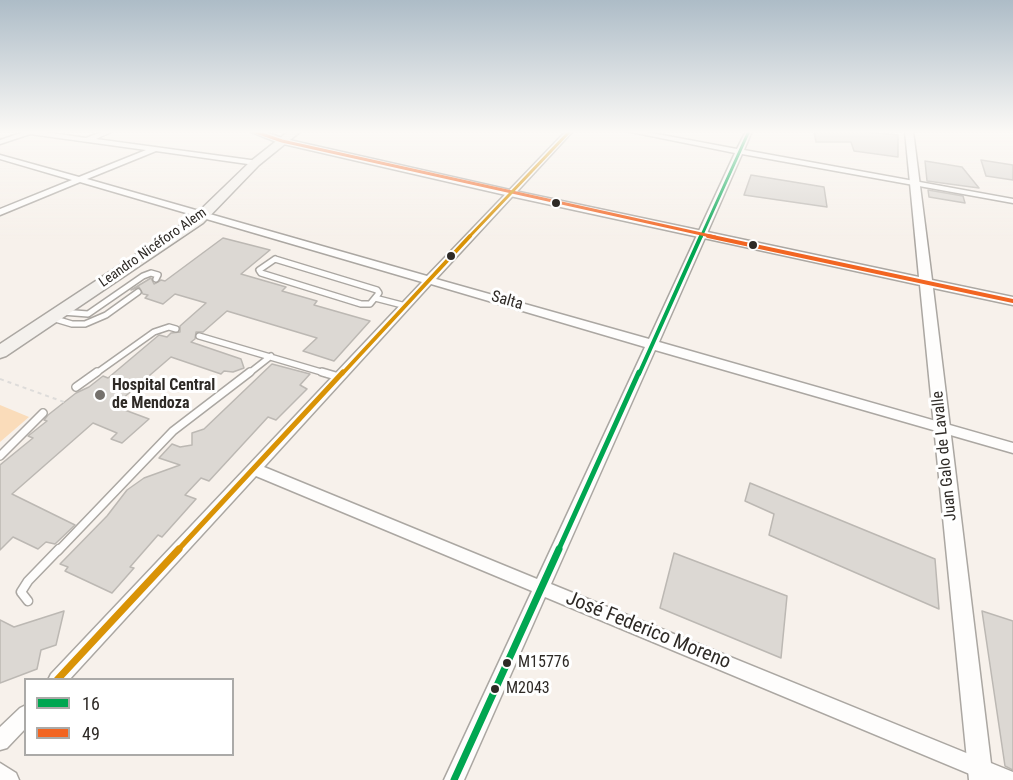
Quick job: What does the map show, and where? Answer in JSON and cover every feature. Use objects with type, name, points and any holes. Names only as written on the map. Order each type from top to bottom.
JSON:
[{"type":"main road","name":"Leandro Nicéforo Alem","points":[[0,352],[204,216],[251,167]]},
{"type":"street","name":"Salta","points":[[36,167],[431,279],[1013,448]]},
{"type":"street","points":[[0,212],[109,167]]},
{"type":"street","points":[[398,167],[1013,301]]},
{"type":"street","points":[[59,678],[535,167]]},
{"type":"street","points":[[454,780],[732,167]]},
{"type":"street","points":[[830,167],[1013,201]]},
{"type":"street","name":"Juan Galo de Lavalle","points":[[913,167],[980,774]]},
{"type":"street","name":"José Federico Moreno","points":[[254,469],[540,587],[980,774],[1008,780]]},
{"type":"street","points":[[0,741],[24,716]]},
{"type":"street","points":[[0,773],[9,780]]},
{"type":"lane","points":[[280,259],[377,290],[379,293],[375,298],[370,304],[361,304],[261,273],[259,270],[270,260],[280,259]]},
{"type":"lane","points":[[56,315],[87,314],[143,276],[150,273],[158,275],[156,279]]},
{"type":"lane","points":[[56,315],[72,324],[85,324],[106,315],[138,292]]},
{"type":"lane","points":[[375,298],[406,306]]},
{"type":"lane","points":[[76,387],[154,332],[169,327],[176,329]]},
{"type":"lane","points":[[199,336],[339,378]]},
{"type":"lane","points":[[28,601],[21,592],[27,581],[93,515],[133,470],[173,431],[271,356]]},
{"type":"lane","points":[[0,456],[43,413]]},
{"type":"path","points":[[0,379],[64,402]]},
{"type":"shaded area","points":[[0,405],[29,417],[0,442]]},
{"type":"building","points":[[926,167],[962,167],[979,188],[927,181]]},
{"type":"building","points":[[983,167],[1013,167],[1013,180],[986,176]]},
{"type":"building","points":[[751,175],[824,187],[827,207],[744,195]]},
{"type":"building","points":[[928,190],[963,196],[965,203],[929,197]]},
{"type":"building","name":"Hospital Central de Mendoza","points":[[223,238],[270,250],[241,274],[286,287],[282,291],[317,301],[314,305],[370,321],[334,361],[303,351],[317,338],[227,311],[203,332],[196,332],[195,339],[191,342],[241,359],[244,368],[233,372],[224,371],[221,374],[171,357],[114,406],[149,419],[122,443],[111,439],[117,433],[93,423],[12,494],[75,525],[55,544],[46,542],[38,549],[13,537],[0,550],[0,465],[33,438],[28,436],[47,421],[44,420],[48,415],[76,393],[89,387],[103,376],[108,378],[159,335],[167,337],[171,333],[180,332],[180,326],[206,303],[175,294],[163,304],[145,298],[148,295],[143,294],[139,287],[131,290],[151,278],[154,284],[161,280],[165,281]]},
{"type":"building","points":[[272,364],[310,374],[300,385],[307,389],[276,420],[268,417],[209,481],[201,478],[185,495],[196,499],[162,537],[158,535],[130,567],[134,568],[112,593],[65,571],[68,567],[60,564],[107,516],[127,490],[144,478],[180,465],[159,458],[172,444],[180,447],[192,445],[192,433],[204,429]]},
{"type":"building","points":[[750,483],[935,559],[939,609],[769,535],[774,514],[745,501]]},
{"type":"building","points":[[674,553],[787,596],[781,658],[660,608]]},
{"type":"building","points":[[64,611],[56,645],[41,650],[37,669],[0,683],[0,620],[14,627]]},
{"type":"building","points":[[982,611],[1013,621],[1013,770],[1005,766]]},
{"type":"transit line","name":"49","points":[[398,167],[1013,301]]},
{"type":"transit line","points":[[59,678],[535,167]]},
{"type":"transit line","name":"16","points":[[454,780],[732,167]]},
{"type":"place","name":"Hospital Central de Mendoza","points":[[100,395]]},
{"type":"place","name":"M15776","points":[[507,663]]},
{"type":"place","name":"M2043","points":[[495,689]]}]
